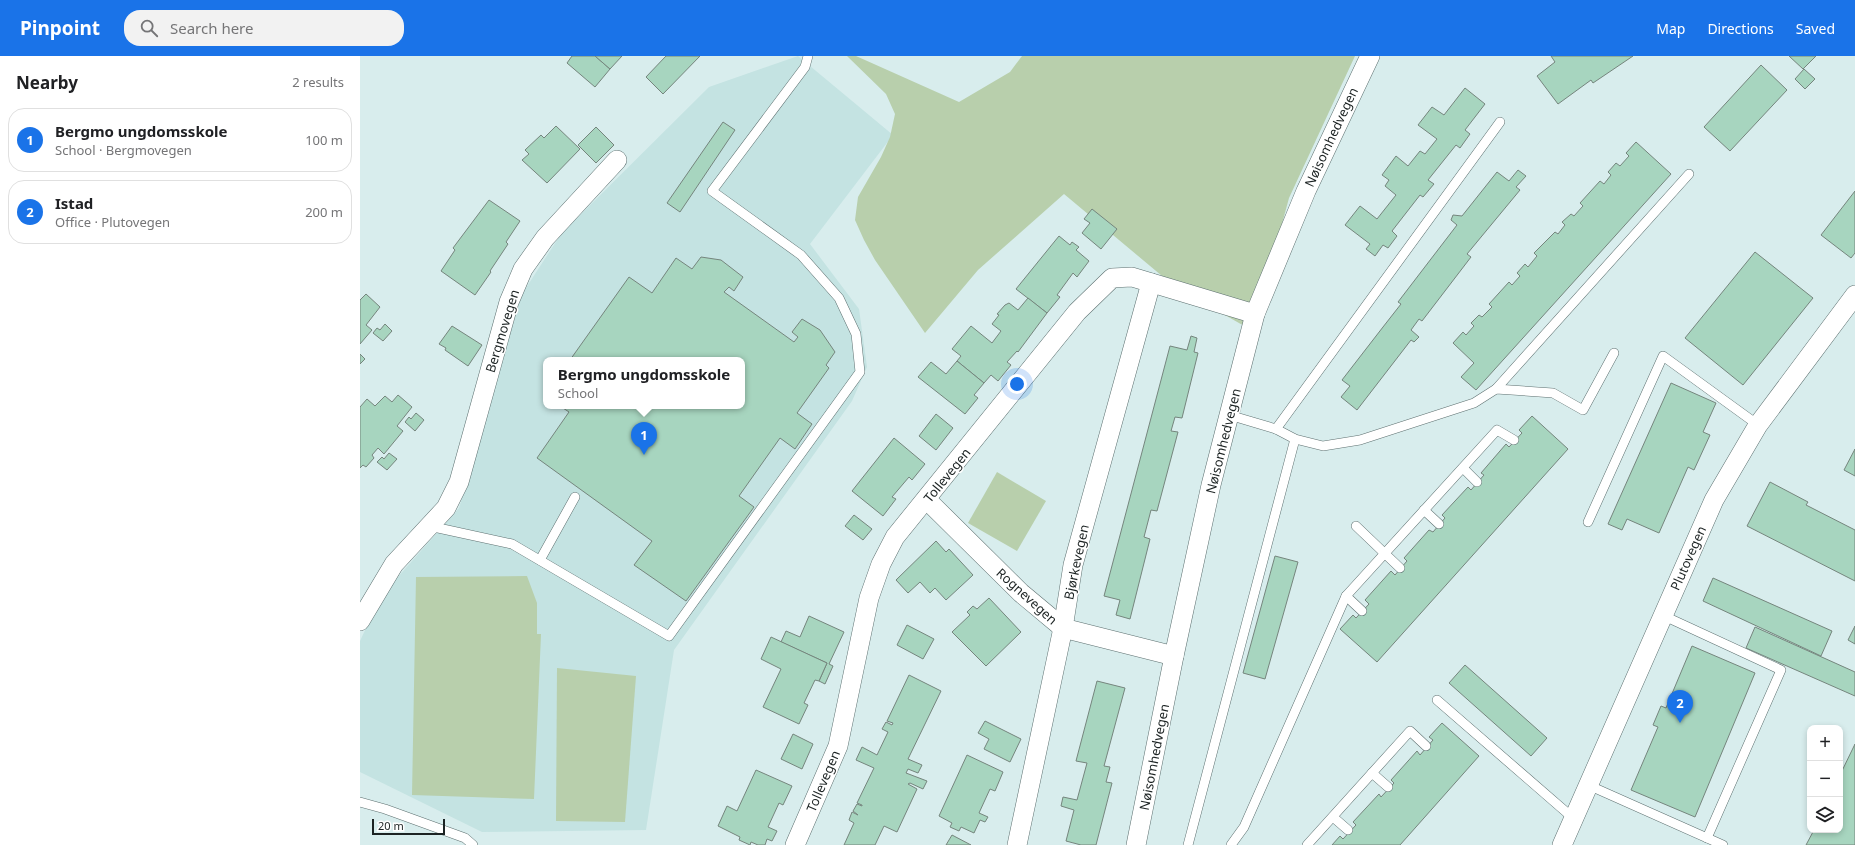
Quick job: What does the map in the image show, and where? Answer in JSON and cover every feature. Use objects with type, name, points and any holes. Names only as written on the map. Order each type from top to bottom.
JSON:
[{"type":"street","name":"Nøisomhedvegen","points":[[1136,845],[1174,656],[1211,485],[1255,314],[1306,191],[1370,56]]},
{"type":"street","name":"Bergmovegen","points":[[360,621],[394,564],[446,508],[459,482],[509,302],[523,269],[545,238],[617,160]]},
{"type":"street","name":"Tollevegen","points":[[795,845],[838,746],[869,598],[881,564],[895,537],[927,500],[1077,312],[1112,278],[1132,277],[1255,314]]},
{"type":"street","name":"Bjørkevegen","points":[[1017,845],[1064,628],[1073,565],[1151,283]]},
{"type":"street","name":"Plutovegen","points":[[1562,845],[1662,615],[1714,500],[1758,425],[1855,295]]},
{"type":"street","name":"Rognevegen","points":[[927,500],[1021,594],[1064,628],[1174,656]]},
{"type":"lane","points":[[429,526],[512,544],[669,636],[860,372],[856,334],[839,298],[801,255],[712,191],[805,67],[808,56]]},
{"type":"lane","points":[[1276,429],[1500,122]]},
{"type":"lane","points":[[1229,415],[1276,429],[1295,439],[1323,446],[1360,440],[1474,403],[1496,389],[1689,174]]},
{"type":"lane","points":[[1496,389],[1553,393],[1583,410],[1614,353]]},
{"type":"lane","points":[[1588,522],[1663,356],[1758,425]]},
{"type":"lane","points":[[1231,845],[1244,827],[1346,596],[1497,430],[1514,440]]},
{"type":"lane","points":[[1188,845],[1295,439]]},
{"type":"lane","points":[[1462,468],[1477,482]]},
{"type":"lane","points":[[540,560],[575,497]]},
{"type":"lane","points":[[1424,510],[1439,524]]},
{"type":"lane","points":[[1356,526],[1400,568]]},
{"type":"lane","points":[[1346,596],[1362,611]]},
{"type":"lane","points":[[1662,615],[1781,670],[1707,838]]},
{"type":"lane","points":[[1437,700],[1574,818]]},
{"type":"lane","points":[[1307,845],[1410,731],[1426,746]]},
{"type":"lane","points":[[1372,773],[1388,787]]},
{"type":"lane","points":[[1588,785],[1723,845]]},
{"type":"lane","points":[[360,802],[385,809],[464,838],[473,845]]},
{"type":"lane","points":[[1333,816],[1348,830]]},
{"type":"shaded area","points":[[798,56],[893,135],[810,244],[859,309],[867,367],[852,401],[674,650],[646,830],[482,832],[360,772],[360,641],[381,596],[459,508],[522,294],[561,234],[709,87]]},
{"type":"green space","points":[[847,56],[856,56],[959,102],[1010,72],[1022,56],[1355,56],[1289,198],[1253,331],[1174,286],[1064,194],[978,270],[925,333],[875,260],[855,220],[858,197],[881,157],[890,137],[895,114],[886,94]]},
{"type":"green space","points":[[997,472],[1046,501],[1017,551],[968,523]]},
{"type":"green space","points":[[527,576],[537,603],[537,634],[541,634],[534,799],[412,795],[416,577]]},
{"type":"green space","points":[[557,668],[636,676],[625,822],[556,821]]},
{"type":"building","points":[[572,56],[595,56],[610,69],[595,87],[567,63]]},
{"type":"building","points":[[595,56],[622,56],[610,69]]},
{"type":"building","points":[[666,56],[700,56],[663,94],[646,77]]},
{"type":"building","points":[[1551,56],[1633,56],[1593,83],[1591,80],[1558,104],[1537,76],[1555,62]]},
{"type":"building","points":[[1789,56],[1816,56],[1803,69]]},
{"type":"building","points":[[1761,65],[1787,90],[1730,151],[1704,127]]},
{"type":"building","points":[[1804,69],[1815,79],[1805,89],[1795,79]]},
{"type":"building","points":[[1465,88],[1485,104],[1465,130],[1470,134],[1460,148],[1456,145],[1428,180],[1434,184],[1423,197],[1420,195],[1392,231],[1397,236],[1388,248],[1383,245],[1375,256],[1366,249],[1370,244],[1345,225],[1360,206],[1377,219],[1396,195],[1385,186],[1389,180],[1382,175],[1396,156],[1408,166],[1420,151],[1425,154],[1437,139],[1418,125],[1432,107],[1444,115]]},
{"type":"building","points":[[723,122],[735,130],[680,212],[667,203]]},
{"type":"building","points":[[556,126],[580,149],[547,183],[522,160],[529,154],[525,150],[541,135],[544,138]]},
{"type":"building","points":[[596,127],[614,145],[596,163],[578,145]]},
{"type":"building","points":[[1636,142],[1671,174],[1476,390],[1461,377],[1474,363],[1453,343],[1463,332],[1466,335],[1474,326],[1471,323],[1479,315],[1482,317],[1492,307],[1489,304],[1509,282],[1512,285],[1520,276],[1517,273],[1525,264],[1528,267],[1537,256],[1534,253],[1555,232],[1558,234],[1565,225],[1562,222],[1571,214],[1574,216],[1583,206],[1580,203],[1600,181],[1604,184],[1611,175],[1608,172],[1616,163],[1620,166],[1629,156],[1626,153]]},
{"type":"building","points":[[1518,170],[1526,176],[1516,187],[1520,190],[1467,254],[1471,257],[1422,321],[1419,319],[1411,330],[1419,337],[1414,342],[1411,340],[1357,410],[1341,397],[1350,386],[1342,380],[1401,304],[1398,302],[1457,225],[1451,220],[1453,215],[1462,216],[1497,172],[1509,181]]},
{"type":"building","points":[[1855,191],[1855,253],[1851,258],[1821,235]]},
{"type":"building","points":[[489,200],[520,221],[506,242],[508,244],[490,271],[491,272],[475,295],[441,271],[455,250],[453,248]]},
{"type":"building","points":[[1092,209],[1117,229],[1101,249],[1082,233],[1090,223],[1084,219]]},
{"type":"building","points":[[1059,236],[1070,245],[1072,242],[1079,247],[1076,250],[1089,261],[1077,277],[1073,273],[1057,295],[1060,297],[1047,313],[1016,289]]},
{"type":"building","points":[[1755,252],[1813,298],[1743,385],[1685,338]]},
{"type":"building","points":[[701,257],[721,260],[743,277],[734,291],[729,287],[724,292],[794,342],[798,337],[792,332],[802,319],[820,330],[835,352],[826,365],[829,368],[797,413],[812,424],[795,449],[780,438],[739,496],[754,507],[686,601],[634,565],[652,541],[537,458],[569,412],[564,409],[745,409],[745,357],[572,357],[629,277],[652,293],[676,258],[692,269]]},
{"type":"building","points":[[366,294],[380,307],[366,325],[372,330],[360,344],[360,300]]},
{"type":"building","points":[[1028,298],[1047,313],[1018,352],[1017,351],[1007,362],[1011,365],[998,381],[991,375],[984,383],[957,361],[961,356],[952,349],[971,326],[992,343],[1001,331],[992,324],[999,315],[997,314],[1005,305],[1009,303],[1018,310]]},
{"type":"building","points":[[385,324],[392,331],[383,341],[373,333],[377,328],[380,330]]},
{"type":"building","points":[[452,326],[482,345],[468,366],[439,344]]},
{"type":"building","points":[[1191,336],[1197,338],[1194,352],[1198,353],[1182,418],[1175,417],[1171,431],[1178,432],[1157,511],[1151,510],[1144,537],[1150,539],[1130,619],[1116,615],[1120,600],[1104,596],[1170,346],[1187,350]]},
{"type":"building","points":[[360,354],[365,359],[360,364]]},
{"type":"building","points":[[957,361],[984,383],[974,395],[978,398],[965,414],[918,377],[931,362],[946,374]]},
{"type":"building","points":[[1671,383],[1716,403],[1703,432],[1710,435],[1694,470],[1688,467],[1659,533],[1627,519],[1622,530],[1608,524]]},
{"type":"building","points":[[398,395],[412,407],[397,426],[403,431],[384,454],[378,448],[372,455],[374,458],[366,467],[363,465],[360,468],[360,407],[367,399],[375,406],[385,396],[392,402]]},
{"type":"building","points":[[416,413],[424,420],[415,431],[405,422],[409,417],[411,419]]},
{"type":"building","points":[[936,414],[953,428],[936,450],[919,436]]},
{"type":"building","points":[[1532,416],[1568,449],[1377,662],[1340,629],[1353,615],[1356,618],[1369,604],[1365,600],[1391,571],[1395,575],[1407,561],[1404,558],[1429,530],[1433,532],[1445,518],[1442,515],[1468,487],[1471,490],[1484,475],[1481,473],[1506,444],[1509,447],[1522,433],[1519,430]]},
{"type":"building","points":[[894,438],[925,464],[912,480],[909,477],[892,497],[896,499],[883,516],[852,491]]},
{"type":"building","points":[[1855,449],[1855,476],[1844,470]]},
{"type":"building","points":[[389,453],[397,459],[387,470],[377,462],[382,457],[384,459]]},
{"type":"building","points":[[1770,482],[1808,502],[1806,505],[1855,530],[1855,581],[1747,526]]},
{"type":"building","points":[[854,515],[872,529],[863,540],[845,526]]},
{"type":"building","points":[[936,541],[946,552],[949,549],[973,575],[946,600],[935,588],[930,593],[920,582],[908,593],[896,580]]},
{"type":"building","points":[[1275,556],[1298,562],[1265,679],[1243,673]]},
{"type":"building","points":[[1713,578],[1832,631],[1821,656],[1703,601]]},
{"type":"building","points":[[989,598],[1021,632],[986,666],[952,632],[970,615],[967,612],[973,606],[977,609]]},
{"type":"building","points":[[809,616],[844,632],[829,664],[833,666],[825,684],[819,681],[827,663],[781,642],[786,631],[800,637]]},
{"type":"building","points":[[907,625],[934,639],[923,659],[897,645]]},
{"type":"building","points":[[1855,626],[1855,644],[1848,640]]},
{"type":"building","points":[[1755,627],[1855,672],[1855,696],[1746,648]]},
{"type":"building","points":[[771,637],[827,663],[819,681],[815,680],[804,703],[808,705],[799,724],[763,707],[781,669],[761,659]]},
{"type":"building","points":[[1692,646],[1755,673],[1695,817],[1631,790],[1658,727],[1653,725],[1661,706],[1666,708]]},
{"type":"building","points":[[1465,665],[1547,738],[1531,756],[1449,683]]},
{"type":"building","points":[[909,675],[941,691],[908,759],[922,765],[918,773],[908,769],[906,773],[927,781],[923,789],[910,783],[908,784],[917,789],[897,832],[884,826],[875,845],[844,845],[854,823],[849,820],[852,812],[858,815],[853,811],[857,804],[862,806],[857,803],[874,768],[856,760],[862,747],[877,755],[888,732],[882,729],[886,722],[892,725],[893,723],[887,721]]},
{"type":"building","points":[[1097,681],[1125,688],[1104,766],[1110,767],[1106,782],[1112,783],[1096,845],[1081,845],[1066,841],[1074,810],[1061,806],[1063,797],[1077,800],[1087,763],[1076,761]]},
{"type":"building","points":[[985,721],[1021,739],[1010,762],[984,749],[989,739],[978,733]]},
{"type":"building","points":[[1442,723],[1479,756],[1400,845],[1332,845],[1340,836],[1343,839],[1356,825],[1353,822],[1379,794],[1381,797],[1394,783],[1391,780],[1417,751],[1420,755],[1433,740],[1429,737]]},
{"type":"building","points":[[793,734],[813,744],[802,769],[781,759]]},
{"type":"building","points":[[1855,744],[1855,845],[1806,845],[1812,833],[1843,833],[1843,769]]},
{"type":"building","points":[[967,755],[1003,772],[995,791],[990,789],[979,813],[988,817],[985,822],[980,820],[974,833],[961,827],[959,831],[950,827],[952,823],[939,816]]},
{"type":"building","points":[[756,770],[792,786],[783,805],[779,803],[768,827],[777,831],[772,841],[767,839],[765,845],[758,845],[751,842],[750,845],[739,840],[740,837],[718,826],[727,806],[737,811]]},
{"type":"building","points":[[952,835],[971,845],[946,845]]},
{"type":"place","name":"Bergmo ungdomsskole","points":[[644,455]]},
{"type":"place","name":"Istad","points":[[1680,723]]}]
